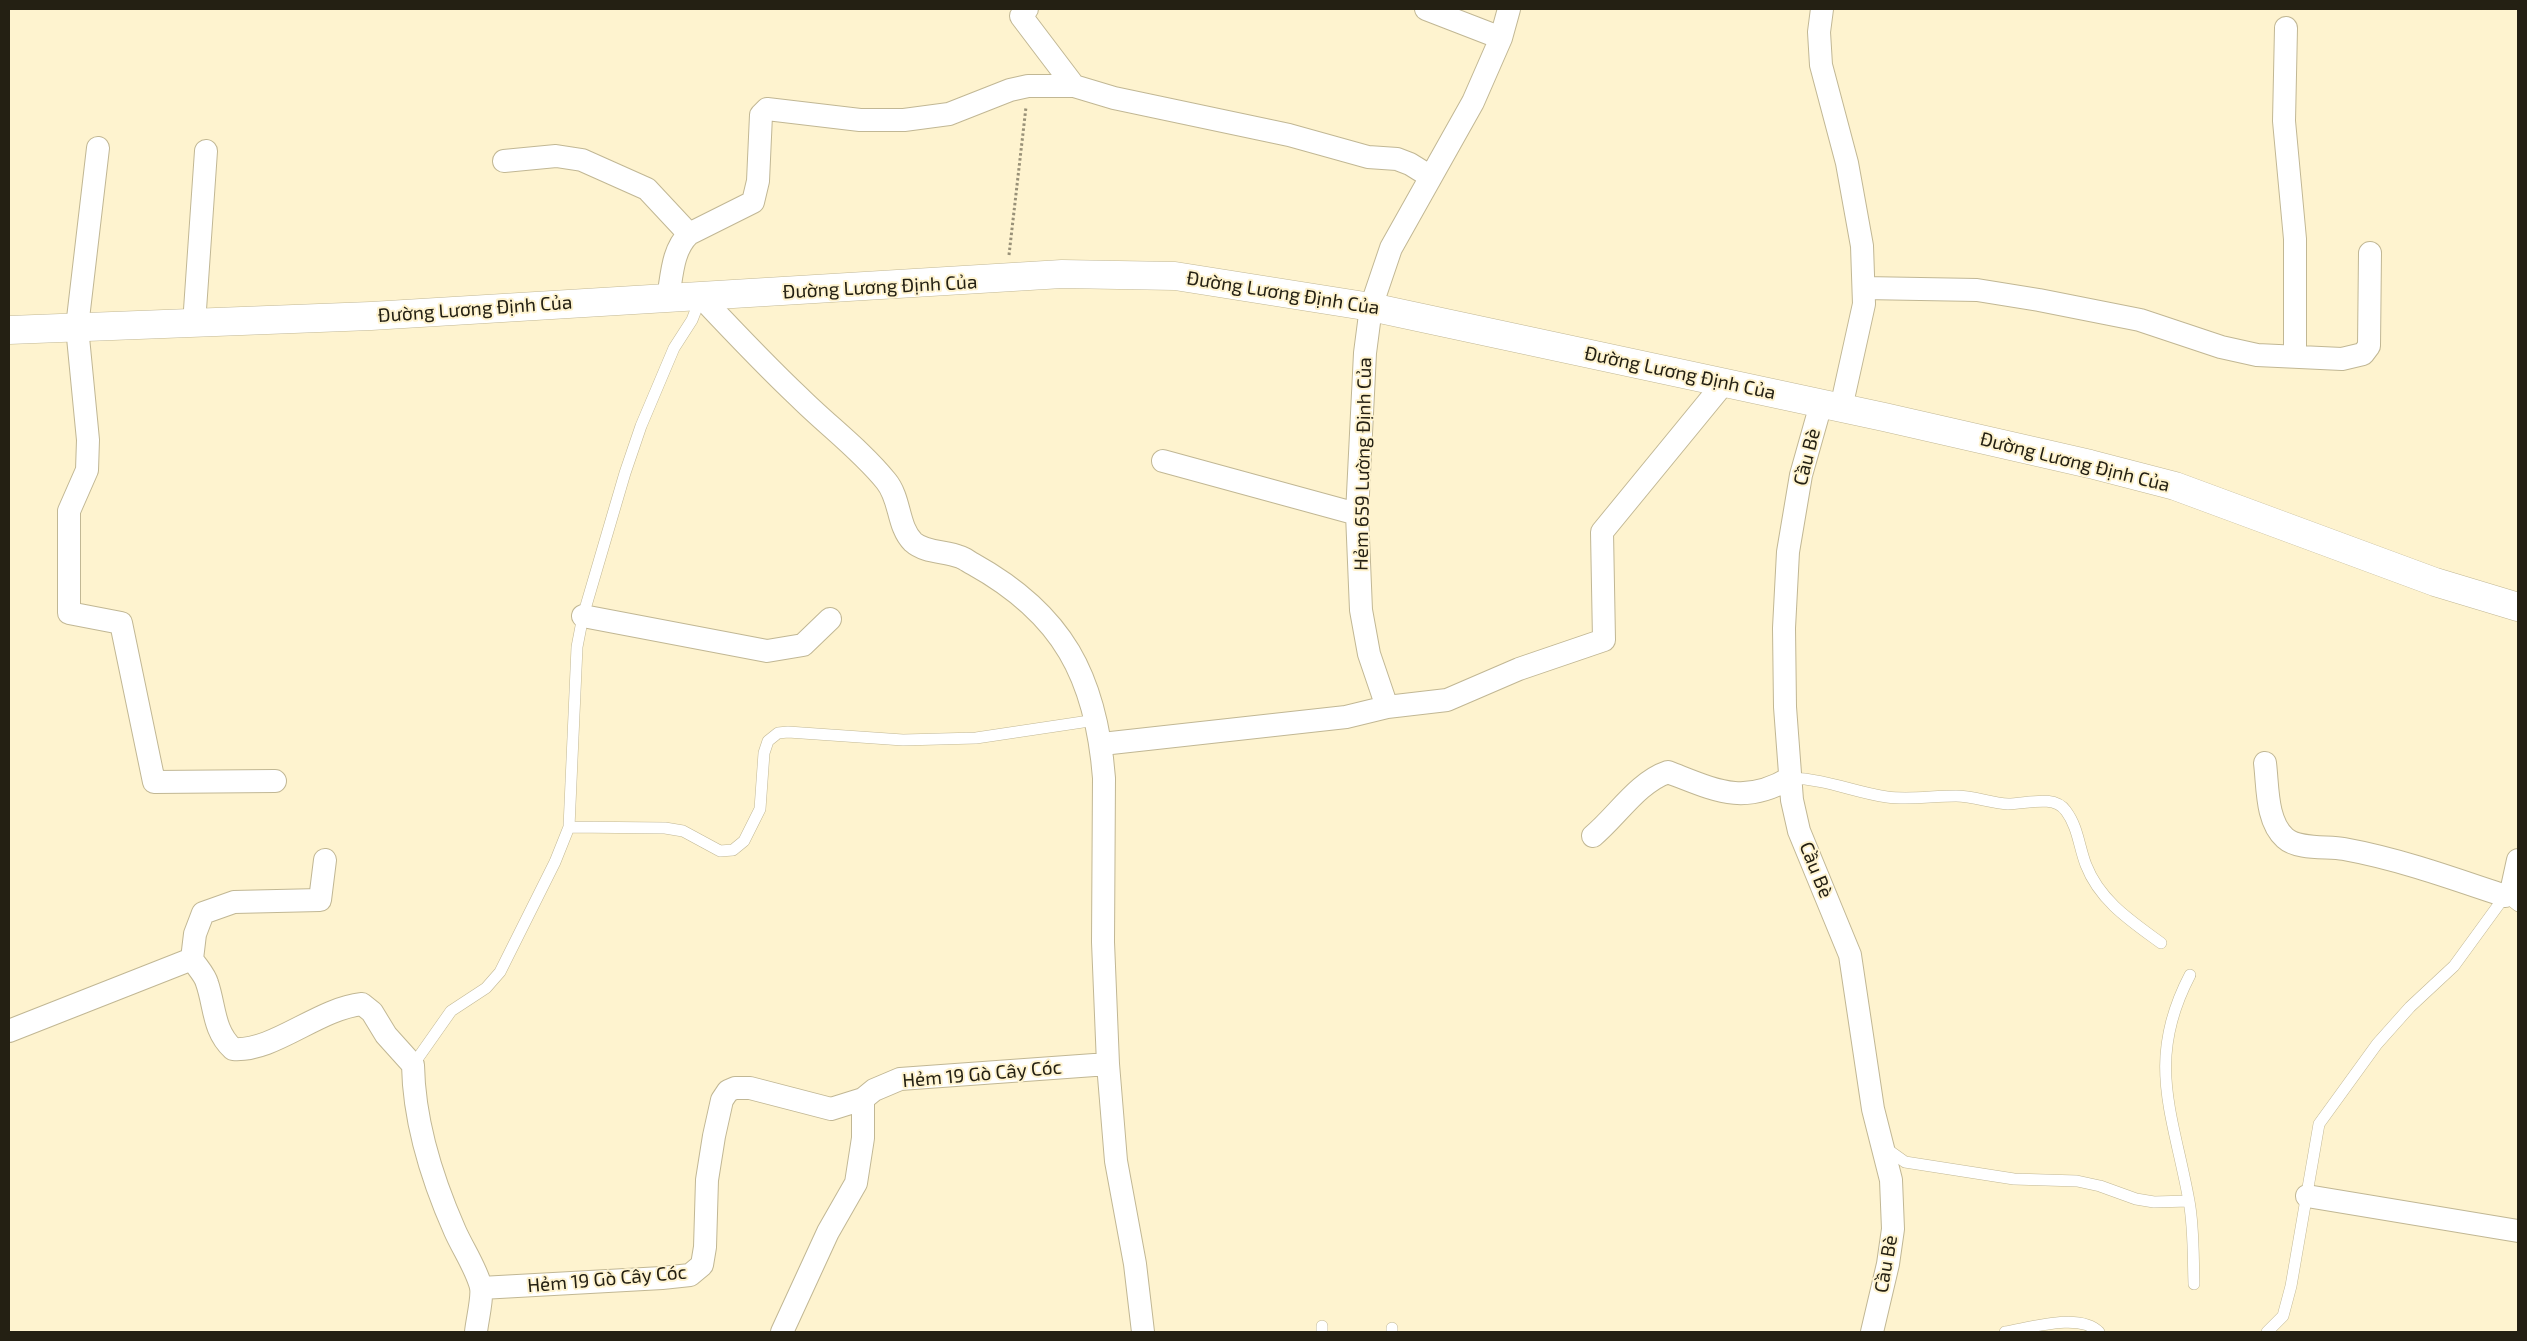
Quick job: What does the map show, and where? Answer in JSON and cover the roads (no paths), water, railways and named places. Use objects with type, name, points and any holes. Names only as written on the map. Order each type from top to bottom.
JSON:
[{"type":"street","points":[[1027,9],[1021,16],[1074,86]]},
{"type":"street","points":[[1426,9],[1501,38]]},
{"type":"street","name":"Hẻm 659 Lường Định Của","points":[[1387,707],[1368,654],[1361,610],[1358,514],[1365,354],[1371,307],[1391,248],[1472,102],[1501,38],[1509,9]]},
{"type":"street","name":"Cầu Bè","points":[[1822,9],[1819,32],[1821,65],[1847,163],[1862,246],[1864,304],[1831,406],[1801,475],[1788,552],[1784,628],[1785,707],[1792,800],[1800,830],[1850,955],[1880,1145],[1890,1180],[1893,1229],[1888,1264],[1872,1332]]},
{"type":"street","points":[[2286,28],[2284,121],[2295,239],[2295,355]]},
{"type":"street","points":[[668,298],[677,253],[682,241],[689,234],[753,202],[758,181],[761,115],[767,109],[860,120],[904,120],[949,114],[1010,90],[1028,86],[1074,86],[1114,98],[1289,135],[1368,157],[1397,159],[1431,177]]},
{"type":"street","points":[[98,148],[77,327],[88,440],[87,470],[69,511],[69,613],[121,623],[154,782],[274,781]]},
{"type":"street","points":[[194,324],[206,151]]},
{"type":"street","points":[[504,161],[556,156],[582,160],[647,189],[689,234]]},
{"type":"street","points":[[1864,288],[1977,290],[2140,320],[2221,347],[2257,355],[2295,355],[2342,359],[2363,354],[2369,346],[2370,254]]},
{"type":"street","name":"Đường Lương Định Của","points":[[9,330],[194,324],[701,297],[1062,274],[1175,276],[1371,307],[2090,464],[2175,486],[2435,582],[2518,607]]},
{"type":"street","points":[[701,297],[797,396],[871,464],[888,483],[896,498],[906,534],[915,544],[960,557],[985,571],[1025,599],[1052,624],[1079,669],[1102,744],[1104,778],[1104,984],[1108,1064],[1116,1161],[1135,1264],[1143,1332]]},
{"type":"street","points":[[1102,744],[1346,717],[1387,707],[1447,700],[1520,669],[1604,640],[1602,532],[1724,383]]},
{"type":"street","points":[[1163,461],[1358,514]]},
{"type":"street","points":[[583,616],[767,651],[803,645],[830,619]]},
{"type":"street","points":[[2265,763],[2272,818],[2286,839],[2300,845],[2328,846],[2369,854],[2511,901],[2511,892],[2518,860]]},
{"type":"street","points":[[1593,836],[1638,792],[1657,776],[1668,772],[1723,793],[1742,794],[1773,789],[1790,778]]},
{"type":"street","points":[[325,860],[320,900],[234,902],[203,913],[195,934],[192,959],[207,981],[216,1021],[225,1042],[233,1049],[259,1047],[313,1019],[362,1004],[372,1012],[386,1035],[413,1065],[414,1102],[427,1155],[454,1229],[481,1288],[476,1332]]},
{"type":"street","points":[[9,1031],[192,959]]},
{"type":"street","name":"Hẻm 19 Gò Cây Cóc","points":[[481,1288],[690,1275],[702,1265],[705,1247],[708,1180],[714,1136],[722,1100],[728,1091],[735,1088],[750,1088],[831,1109],[863,1099],[874,1090],[900,1079],[1108,1064]]},
{"type":"street","points":[[782,1332],[828,1232],[856,1183],[863,1138],[863,1099]]},
{"type":"street","points":[[2307,1196],[2518,1231]]},
{"type":"lane","points":[[413,1065],[451,1012],[486,988],[500,972],[555,862],[569,826],[577,646],[583,616],[625,473],[641,426],[674,348],[692,320],[701,297]]},
{"type":"lane","points":[[569,826],[674,829],[683,831],[720,851],[733,850],[744,841],[760,809],[764,753],[768,741],[778,733],[797,732],[903,740],[976,738],[1096,720]]},
{"type":"lane","points":[[1790,778],[1815,779],[1886,797],[1915,799],[1956,796],[2008,804],[2046,801],[2066,810],[2077,833],[2086,865],[2097,887],[2121,915],[2161,943]]},
{"type":"lane","points":[[2267,1332],[2283,1316],[2291,1286],[2319,1124],[2377,1044],[2410,1007],[2454,966],[2511,901]]},
{"type":"lane","points":[[2190,975],[2176,1002],[2167,1038],[2165,1067],[2167,1097],[2189,1201],[2194,1284]]},
{"type":"lane","points":[[1880,1145],[1905,1162],[2006,1178],[2078,1181],[2100,1186],[2136,1199],[2154,1202],[2189,1201]]},
{"type":"lane","points":[[2005,1332],[2063,1322],[2093,1326],[2099,1332]]}]
